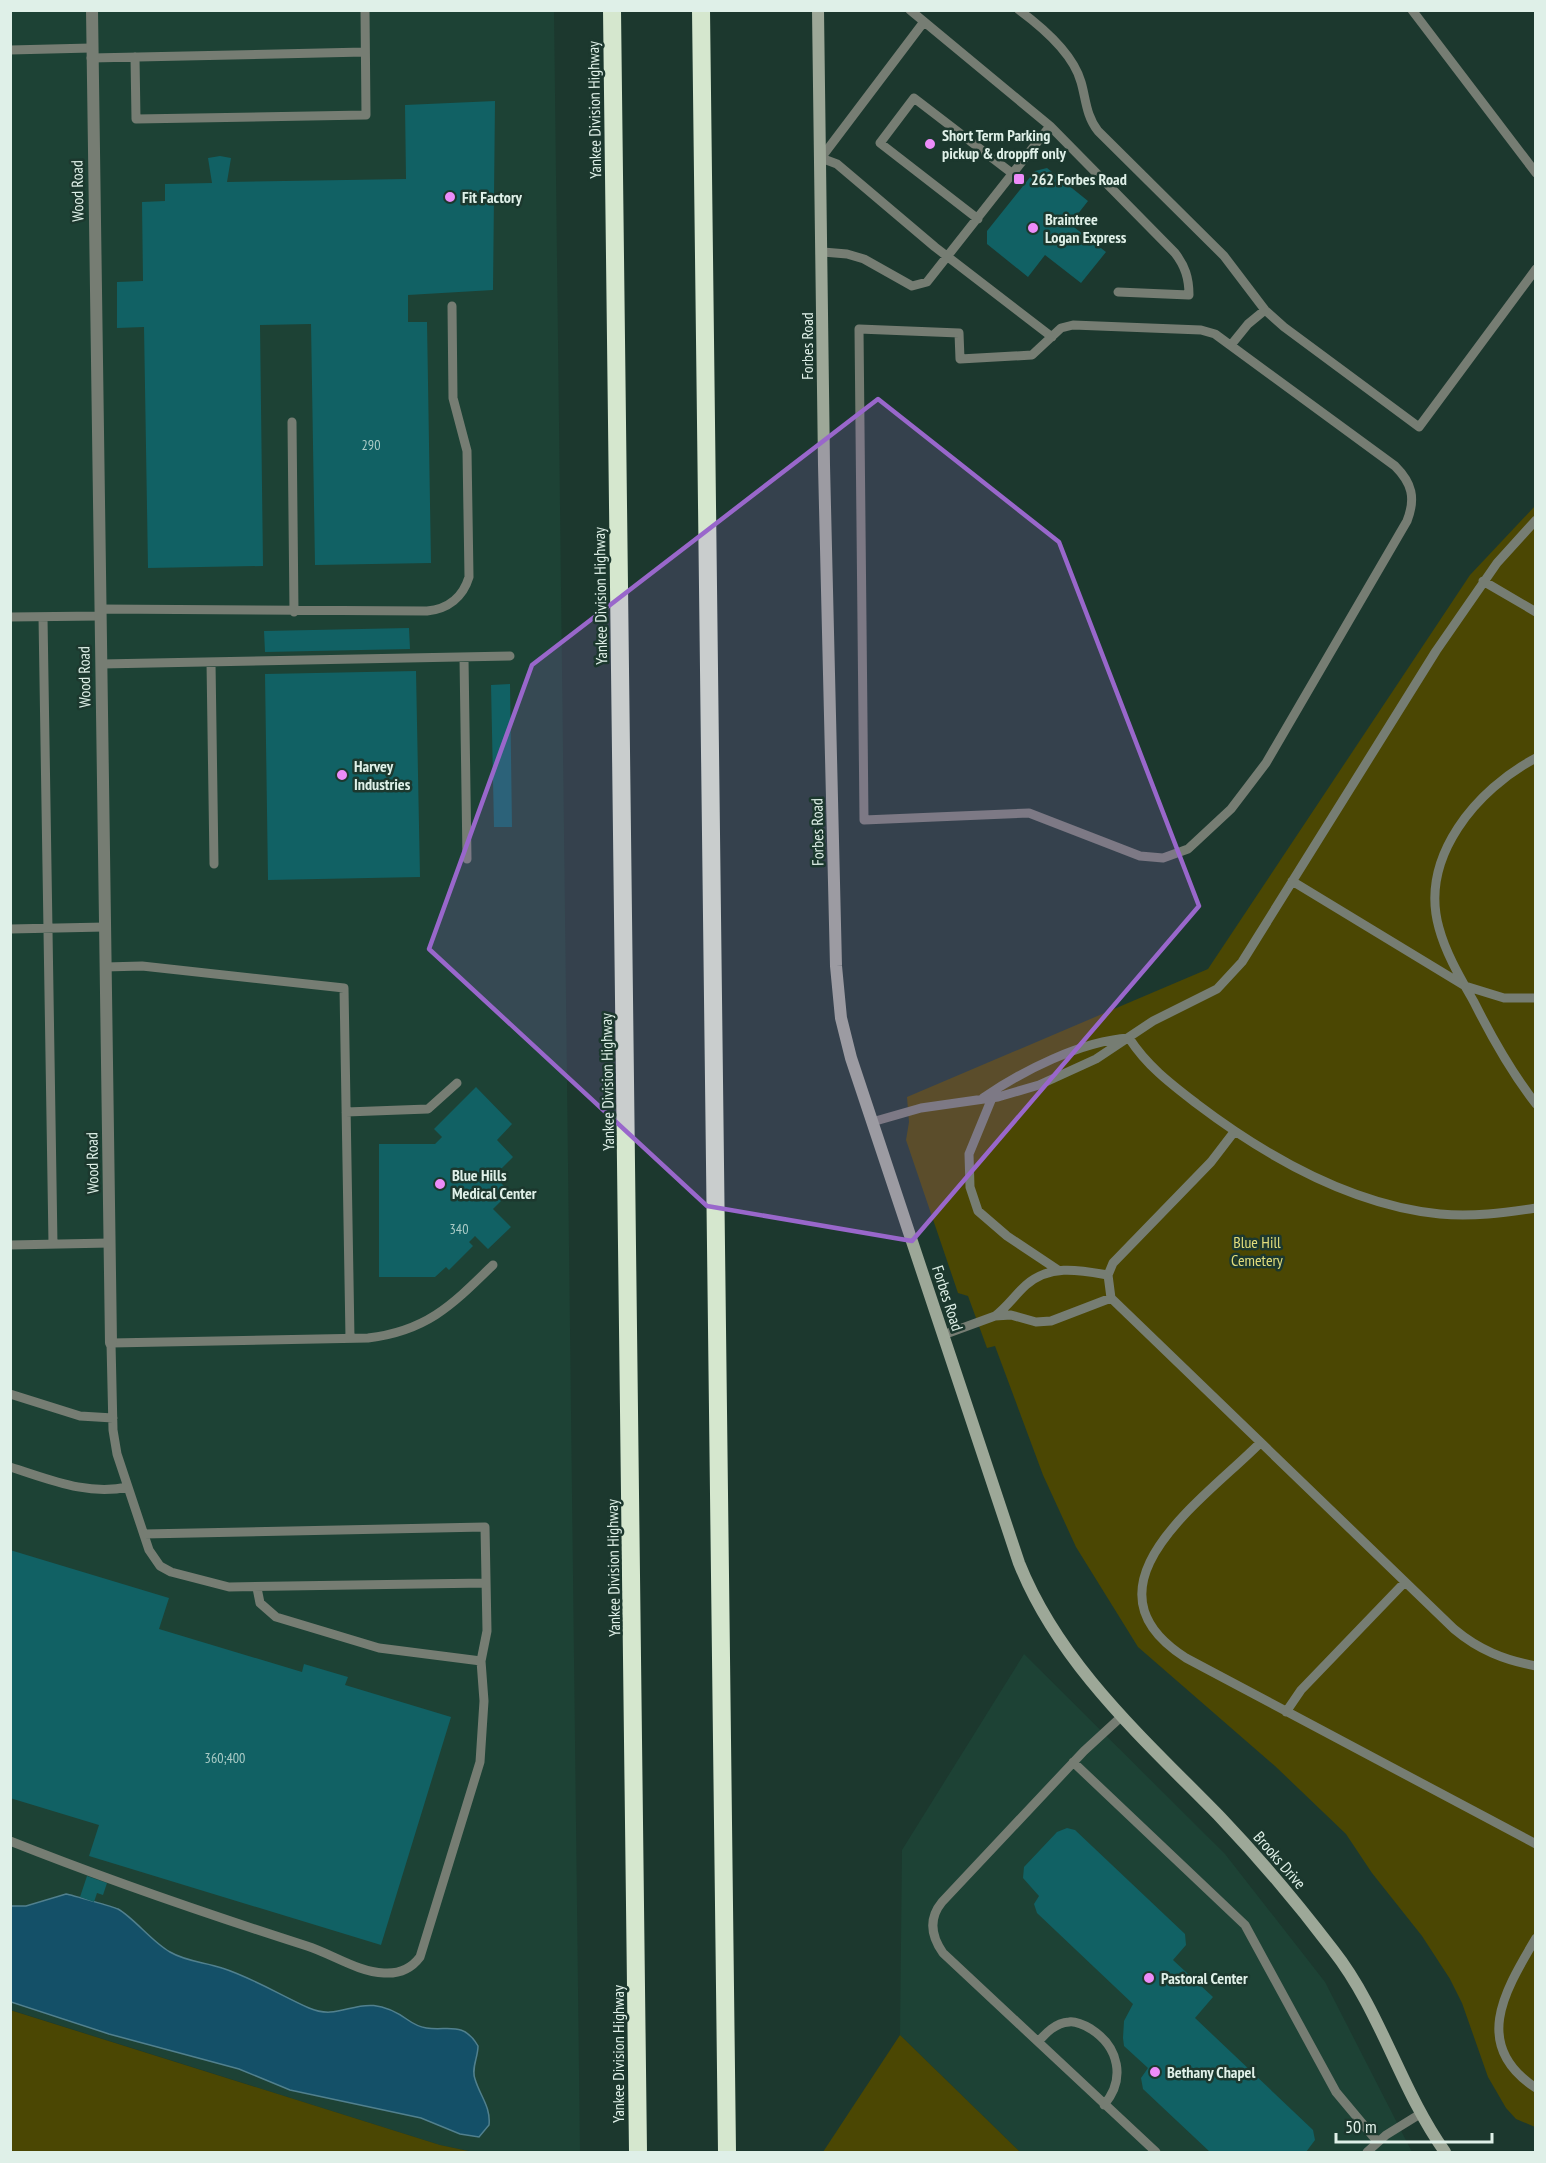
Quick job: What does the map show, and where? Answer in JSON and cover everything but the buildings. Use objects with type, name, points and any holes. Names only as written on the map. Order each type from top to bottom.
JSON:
[{"type":"highway","name":"Yankee Division Highway","points":[[612,10],[638,2152]]},
{"type":"highway","points":[[701,10],[727,2152]]},
{"type":"street","name":"Wood Road","points":[[92,10],[111,1343]]},
{"type":"street","name":"Forbes Road","points":[[818,10],[823,252],[824,465],[836,966],[841,1018],[872,1122],[1019,1563],[1047,1618]]},
{"type":"street","name":"Brooks Drive","points":[[1047,1618],[1075,1659],[1121,1716],[1245,1844],[1333,1949],[1363,1993],[1420,2114],[1445,2152]]},
{"type":"lane","points":[[135,57],[136,119],[366,115],[365,10]]},
{"type":"lane","points":[[910,10],[1050,126],[1175,253],[1184,267],[1189,283],[1189,295],[1118,292]]},
{"type":"lane","points":[[1019,10],[1069,58],[1081,82],[1089,118],[1098,130],[1224,256],[1265,310],[1284,327],[1419,427],[1536,270]]},
{"type":"lane","points":[[1412,10],[1536,173]]},
{"type":"lane","points":[[923,23],[821,158],[837,164],[948,258],[1052,337]]},
{"type":"lane","points":[[10,50],[135,57],[365,52]]},
{"type":"lane","points":[[978,219],[880,143],[914,98],[1013,174]]},
{"type":"lane","points":[[823,252],[847,254],[864,259],[912,286],[927,282],[1050,126]]},
{"type":"lane","points":[[10,617],[43,617],[100,612],[433,610],[453,602],[464,591],[469,577],[467,451],[453,398],[452,306]]},
{"type":"lane","points":[[1231,345],[1248,324],[1265,310]]},
{"type":"lane","points":[[1073,325],[1201,330],[1215,334],[1231,345],[1395,466],[1407,479],[1412,495],[1411,512],[1404,528],[1275,748],[1244,794],[1197,843],[1180,853],[1163,858],[1140,856],[1029,813],[864,820],[859,329],[959,333],[960,359],[1023,357],[1039,351],[1061,328],[1073,325]]},
{"type":"lane","points":[[292,422],[294,612]]},
{"type":"lane","points":[[872,1122],[921,1108],[992,1098],[1039,1085],[1096,1059],[1153,1021],[1206,996],[1226,982],[1242,963],[1421,675],[1483,581],[1507,550],[1536,520]]},
{"type":"lane","points":[[1483,581],[1536,612]]},
{"type":"lane","points":[[43,617],[53,1244]]},
{"type":"lane","points":[[101,664],[510,656]]},
{"type":"lane","points":[[464,658],[467,859]]},
{"type":"lane","points":[[211,662],[214,864]]},
{"type":"lane","points":[[1536,758],[1510,775],[1472,810],[1449,841],[1437,881],[1438,927],[1465,986],[1504,1059],[1536,1104]]},
{"type":"lane","points":[[1292,881],[1465,986],[1504,998],[1536,999]]},
{"type":"lane","points":[[10,929],[105,927]]},
{"type":"lane","points":[[105,967],[142,966],[344,988],[350,1338]]},
{"type":"lane","points":[[981,1100],[1018,1076],[1091,1045],[1129,1038]]},
{"type":"lane","points":[[1129,1038],[1159,1075],[1234,1132],[1267,1153],[1347,1190],[1401,1207],[1460,1215],[1536,1208]]},
{"type":"lane","points":[[346,1112],[428,1109],[457,1083]]},
{"type":"lane","points":[[992,1098],[969,1154],[970,1187],[978,1211],[1006,1236],[1058,1270]]},
{"type":"lane","points":[[1234,1132],[1211,1162],[1118,1257],[1108,1275],[1111,1298],[1405,1582],[1475,1644],[1508,1660],[1536,1666]]},
{"type":"lane","points":[[10,1245],[110,1243]]},
{"type":"lane","points":[[486,1583],[256,1588],[222,1586],[171,1572],[160,1566],[151,1555],[117,1454],[113,1418],[111,1343],[350,1338],[389,1335],[425,1323],[447,1308],[493,1265]]},
{"type":"lane","points":[[996,1316],[1029,1283],[1058,1270],[1079,1270],[1108,1275]]},
{"type":"lane","points":[[943,1335],[996,1316],[1011,1315],[1043,1322],[1111,1298]]},
{"type":"lane","points":[[10,1394],[80,1416],[113,1418]]},
{"type":"lane","points":[[1260,1443],[1164,1537],[1145,1570],[1141,1592],[1150,1623],[1168,1646],[1286,1712],[1536,1844]]},
{"type":"lane","points":[[10,1467],[88,1490],[109,1491],[128,1488]]},
{"type":"lane","points":[[10,1841],[90,1873],[316,1949],[364,1969],[386,1973],[401,1971],[415,1964],[423,1950],[477,1774],[484,1701],[481,1661],[487,1631],[485,1527],[144,1534]]},
{"type":"lane","points":[[1286,1712],[1301,1690],[1405,1582]]},
{"type":"lane","points":[[256,1588],[260,1603],[276,1617],[379,1648],[481,1661]]},
{"type":"lane","points":[[1121,1716],[1073,1762],[942,1902],[933,1916],[933,1931],[943,1953],[1156,2152]]},
{"type":"lane","points":[[1073,1762],[1245,1925],[1336,2092],[1377,2141]]},
{"type":"lane","points":[[1536,1938],[1507,1988],[1498,2022],[1501,2044],[1510,2064],[1524,2080],[1536,2088]]},
{"type":"lane","points":[[1038,2042],[1052,2028],[1069,2022],[1087,2026],[1102,2038],[1114,2054],[1118,2073],[1116,2087],[1104,2104]]},
{"type":"lane","points":[[1366,2152],[1377,2141],[1420,2114]]},
{"type":"highlighted area","points":[[878,399],[1059,542],[1199,906],[912,1241],[707,1206],[429,949],[532,665]]},
{"type":"shaded area","points":[[11,11],[554,11],[580,2152],[473,2152],[440,2145],[11,2010]]},
{"type":"shaded area","points":[[1024,1654],[1225,1854],[1325,1982],[1412,2152],[1020,2152],[900,2035],[902,1850]]},
{"type":"green space","name":"Blue Hill Cemetery","points":[[1535,506],[1535,2127],[1516,2119],[1506,2108],[1488,2077],[1462,2003],[1450,1979],[1422,1936],[1372,1873],[1346,1834],[1275,1766],[1138,1647],[1076,1547],[1043,1475],[995,1346],[987,1348],[968,1296],[958,1293],[906,1140],[909,1122],[907,1097],[1208,969],[1470,575]]},
{"type":"green space","points":[[10,2010],[440,2145],[473,2152],[11,2152]]},
{"type":"green space","points":[[900,2035],[1020,2152],[823,2152]]},
{"type":"water","points":[[66,1894],[118,1909],[163,1948],[176,1955],[233,1972],[309,2008],[322,2012],[333,2012],[365,2005],[377,2006],[391,2010],[419,2026],[463,2031],[471,2036],[478,2046],[474,2075],[487,2107],[489,2125],[479,2137],[460,2134],[421,2118],[290,2090],[239,2069],[109,2034],[11,2002],[11,1906],[26,1906]]},
{"type":"place","name":"Short Term Parking pickup & droppff only","points":[[930,144]]},
{"type":"place","name":"262 Forbes Road","points":[[1019,179]]},
{"type":"place","name":"Fit Factory","points":[[450,197]]},
{"type":"place","name":"Braintree Logan Express","points":[[1033,228]]},
{"type":"place","name":"Harvey Industries","points":[[342,775]]},
{"type":"place","name":"Blue Hills Medical Center","points":[[440,1184]]},
{"type":"place","name":"Pastoral Center","points":[[1149,1978]]},
{"type":"place","name":"Bethany Chapel","points":[[1155,2072]]}]
